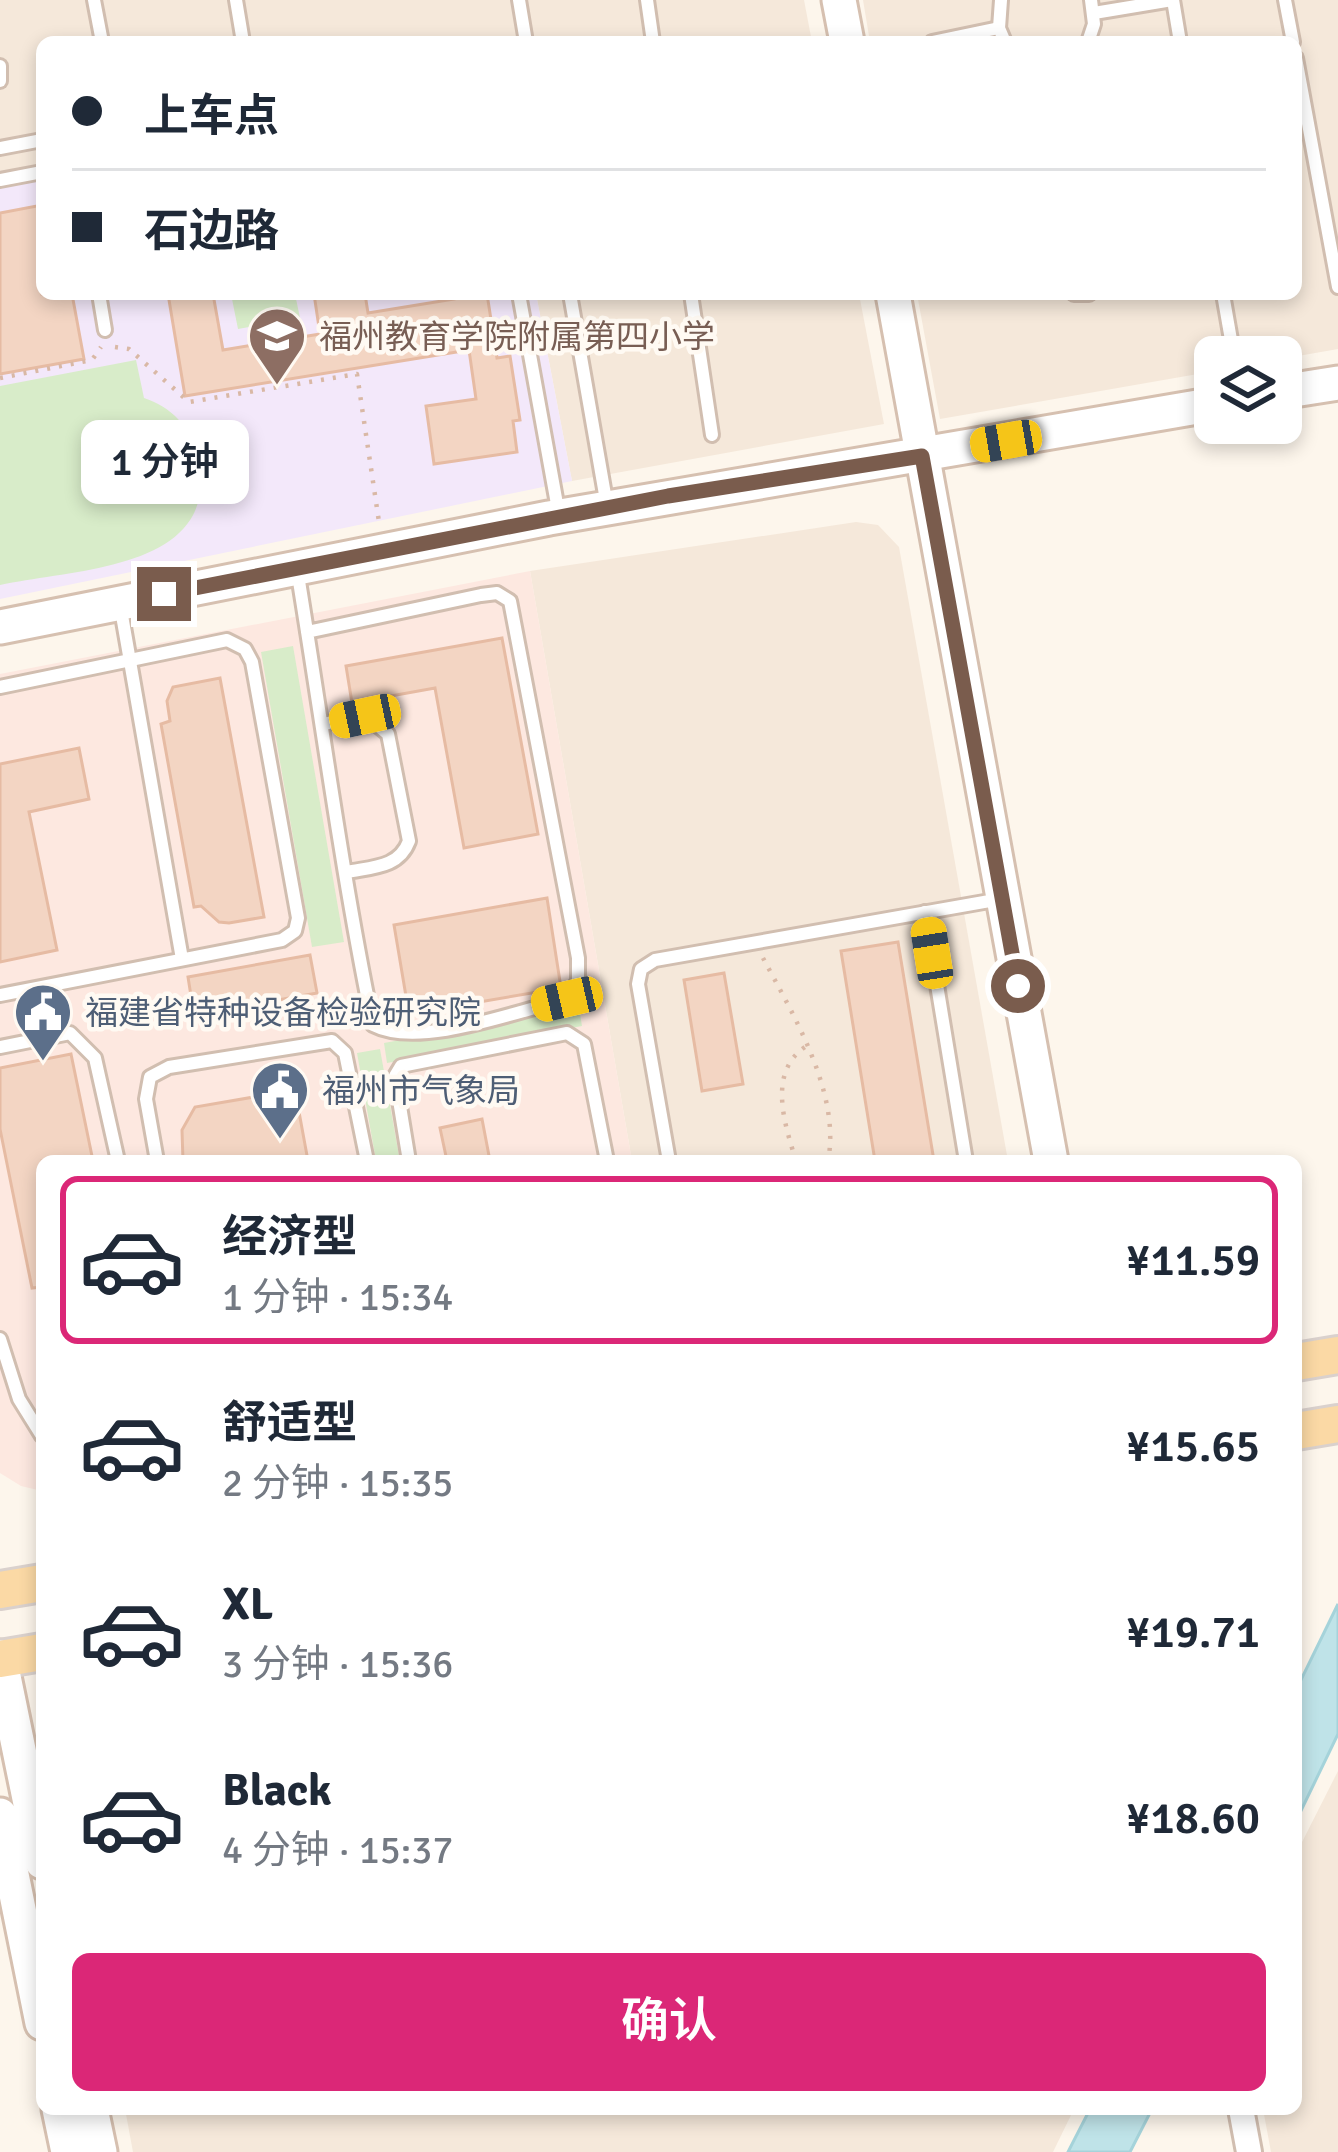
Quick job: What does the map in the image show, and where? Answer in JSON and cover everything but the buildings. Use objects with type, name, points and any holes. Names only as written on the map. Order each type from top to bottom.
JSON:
[{"type":"main road","points":[[1302,1361],[1338,1355]]},
{"type":"main road","points":[[1302,1431],[1338,1424]]},
{"type":"main road","points":[[0,1590],[36,1584]]},
{"type":"main road","points":[[0,1658],[36,1653]]},
{"type":"street","points":[[839,0],[846,36]]},
{"type":"street","points":[[894,300],[1050,1155]]},
{"type":"street","points":[[1302,389],[1338,383]]},
{"type":"street","points":[[0,627],[608,507],[1194,408]]},
{"type":"street","points":[[0,1658],[36,1833]]},
{"type":"street","points":[[0,1815],[36,1993]]},
{"type":"street","points":[[60,2115],[68,2152]]},
{"type":"street","points":[[92,2115],[100,2152]]},
{"type":"street","points":[[1242,2115],[1249,2152]]},
{"type":"lane","points":[[94,0],[101,36]]},
{"type":"lane","points":[[236,0],[242,36]]},
{"type":"lane","points":[[519,0],[525,36]]},
{"type":"lane","points":[[646,0],[652,36]]},
{"type":"lane","points":[[1001,0],[1002,36]]},
{"type":"lane","points":[[1089,36],[1093,6],[1172,0],[1179,36]]},
{"type":"lane","points":[[1286,0],[1292,36]]},
{"type":"lane","points":[[961,36],[999,28]]},
{"type":"lane","points":[[0,66],[0,81]]},
{"type":"lane","points":[[1302,91],[1338,287]]},
{"type":"lane","points":[[0,148],[36,141]]},
{"type":"lane","points":[[0,180],[36,173]]},
{"type":"lane","points":[[100,300],[105,330]]},
{"type":"lane","points":[[520,300],[559,516]]},
{"type":"lane","points":[[571,300],[608,507]]},
{"type":"lane","points":[[692,300],[712,435]]},
{"type":"lane","points":[[1224,300],[1230,336]]},
{"type":"lane","points":[[297,568],[373,1025],[392,1035],[426,1033],[567,999],[578,981],[510,601],[496,593],[481,595],[308,632]]},
{"type":"lane","points":[[120,603],[182,959]]},
{"type":"lane","points":[[0,687],[227,640],[244,649],[252,662],[298,918],[295,931],[282,940],[0,995]]},
{"type":"lane","points":[[323,724],[365,716],[388,734],[409,842],[404,856],[392,863],[347,872]]},
{"type":"lane","points":[[669,1155],[638,984],[641,969],[655,960],[1003,898]]},
{"type":"lane","points":[[926,912],[965,1155]]},
{"type":"lane","points":[[0,1046],[70,1034],[87,1046],[95,1058],[117,1155]]},
{"type":"lane","points":[[408,1155],[395,1076],[401,1066],[567,1034],[584,1044],[606,1155]]},
{"type":"lane","points":[[156,1155],[146,1099],[150,1077],[169,1067],[332,1041],[345,1053],[366,1155]]},
{"type":"lane","points":[[0,1339],[19,1400],[36,1427]]},
{"type":"path","points":[[105,330],[107,346]]},
{"type":"path","points":[[0,378],[92,360],[98,347],[107,346],[129,349],[189,403],[357,374],[383,551]]},
{"type":"path","points":[[754,943],[805,1047],[834,1132],[829,1155]]},
{"type":"path","points":[[794,1155],[782,1115],[784,1074],[805,1047]]},
{"type":"shaded area","points":[[0,0],[804,0],[811,36],[36,36],[36,167],[0,174]]},
{"type":"shaded area","points":[[863,0],[1338,0],[1338,349],[1302,355],[1302,336],[1194,336],[1194,375],[940,419],[918,300],[1302,300],[1302,36],[869,36]]},
{"type":"shaded area","name":"福州教育学院附属第四小学","points":[[36,167],[36,300],[537,300],[572,481],[0,599],[0,174]]},
{"type":"shaded area","points":[[537,300],[860,300],[884,424],[572,481]]},
{"type":"shaded area","points":[[856,522],[878,525],[899,547],[1007,1155],[631,1155],[530,571]]},
{"type":"shaded area","points":[[530,571],[631,1155],[36,1155],[36,1490],[0,1473],[0,674]]},
{"type":"shaded area","points":[[1338,1771],[1338,2152],[1271,2152],[1264,2115],[1302,2115],[1302,1842]]},
{"type":"shaded area","points":[[126,2115],[1071,2115],[1053,2152],[133,2152]]},
{"type":"green space","points":[[232,300],[296,300],[300,318],[238,329]]},
{"type":"green space","points":[[136,360],[144,398],[178,419],[195,445],[200,493],[189,521],[168,542],[138,557],[0,585],[0,386]]},
{"type":"green space","points":[[293,646],[344,942],[312,947],[261,652]]},
{"type":"green space","points":[[579,1007],[582,1026],[387,1063],[384,1043]]},
{"type":"green space","points":[[380,1049],[399,1155],[375,1155],[357,1053]]},
{"type":"water","points":[[1338,1604],[1338,1734],[1302,1809],[1302,1678]]},
{"type":"water","points":[[1087,2115],[1149,2115],[1130,2152],[1068,2152]]},
{"type":"place","name":"福州教育学院附属第四小学","points":[[277,387]]},
{"type":"place","name":"福建省特种设备检验研究院","points":[[43,1063]]},
{"type":"place","name":"福州市气象局","points":[[280,1141]]},
{"type":"route","points":[[164,594],[668,496],[922,456],[1018,986]]}]
